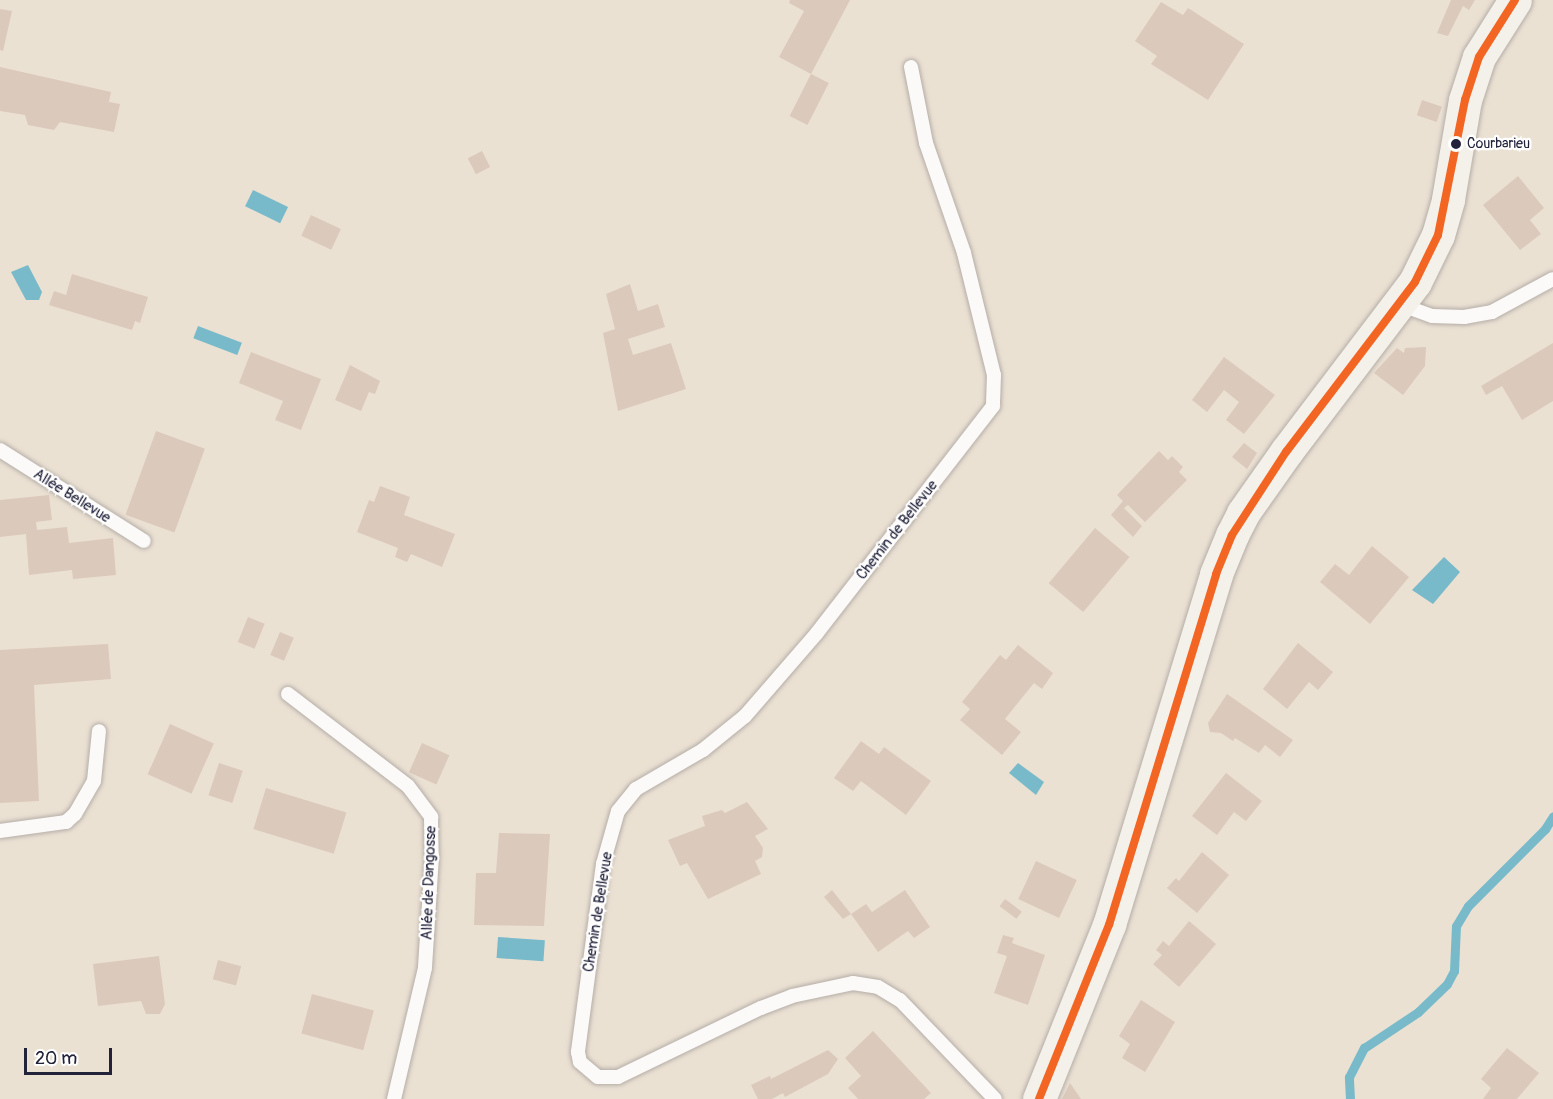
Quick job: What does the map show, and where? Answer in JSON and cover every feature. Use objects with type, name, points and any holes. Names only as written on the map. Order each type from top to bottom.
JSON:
[{"type":"street","points":[[1039,1099],[1109,925],[1216,574],[1232,535],[1243,513],[1286,452],[1415,282],[1438,235],[1465,100],[1479,57],[1515,0]]},
{"type":"lane","name":"Chemin de Bellevue","points":[[911,67],[926,143],[964,253],[994,375],[993,406],[818,633],[744,716],[703,750],[636,789],[618,810],[603,864],[578,1052],[580,1062],[598,1077],[618,1077],[761,1008],[792,996],[853,983],[878,987],[900,1000],[995,1099]]},
{"type":"lane","points":[[1400,303],[1431,316],[1464,317],[1492,312],[1553,279]]},
{"type":"lane","name":"Allée Bellevue","points":[[0,450],[144,541]]},
{"type":"lane","name":"Allée de Dangosse","points":[[288,694],[408,786],[431,817],[432,856],[425,968],[394,1099]]},
{"type":"lane","points":[[0,831],[66,822],[75,814],[94,781],[99,731]]},
{"type":"water","points":[[253,190],[288,207],[280,223],[245,206]]},
{"type":"water","points":[[28,265],[42,292],[39,300],[26,300],[11,272]]},
{"type":"water","points":[[198,326],[242,343],[237,355],[193,338]]},
{"type":"water","points":[[1444,557],[1460,572],[1433,604],[1412,590]]},
{"type":"water","points":[[1018,763],[1044,782],[1036,795],[1009,773]]},
{"type":"water","points":[[498,937],[545,940],[543,961],[497,958]]},
{"type":"building","points":[[790,0],[850,0],[811,74],[779,57],[804,11],[789,3]]},
{"type":"building","points":[[1451,0],[1475,0],[1469,10],[1463,6],[1448,36],[1437,33]]},
{"type":"building","points":[[1161,2],[1183,15],[1188,8],[1244,44],[1208,100],[1151,64],[1157,56],[1135,41]]},
{"type":"building","points":[[0,9],[12,11],[3,51],[0,50]]},
{"type":"building","points":[[0,67],[111,92],[109,102],[120,104],[114,132],[60,122],[54,130],[28,125],[25,115],[0,111]]},
{"type":"building","points":[[811,74],[829,83],[807,125],[790,116]]},
{"type":"building","points":[[1422,100],[1442,107],[1437,122],[1417,115]]},
{"type":"building","points":[[482,151],[490,167],[476,174],[468,158]]},
{"type":"building","points":[[1518,176],[1544,208],[1530,220],[1541,234],[1520,250],[1483,205]]},
{"type":"building","points":[[311,215],[341,229],[331,250],[301,236]]},
{"type":"building","points":[[72,274],[148,297],[140,323],[135,321],[132,330],[49,305],[54,291],[66,295]]},
{"type":"building","points":[[630,284],[638,311],[658,304],[665,327],[628,339],[633,355],[671,343],[686,389],[618,411],[603,333],[615,329],[606,294]]},
{"type":"building","points":[[1553,343],[1553,401],[1522,420],[1502,386],[1486,395],[1481,386]]},
{"type":"building","points":[[1426,347],[1425,366],[1403,395],[1374,373],[1397,348],[1404,353],[1405,348]]},
{"type":"building","points":[[251,352],[321,379],[301,430],[275,420],[283,401],[239,383]]},
{"type":"building","points":[[1224,357],[1275,395],[1244,434],[1226,420],[1239,402],[1224,390],[1207,412],[1192,400]]},
{"type":"building","points":[[350,365],[380,381],[375,394],[369,392],[361,411],[335,400]]},
{"type":"building","points":[[156,431],[205,449],[174,532],[126,515]]},
{"type":"building","points":[[1244,443],[1257,453],[1247,469],[1232,457]]},
{"type":"building","points":[[1159,451],[1168,460],[1172,456],[1183,467],[1179,472],[1187,480],[1145,522],[1128,505],[1124,508],[1142,526],[1133,537],[1111,515],[1123,501],[1117,495]]},
{"type":"building","points":[[380,486],[410,497],[404,515],[455,534],[442,567],[411,554],[407,562],[395,557],[398,548],[357,532],[369,500],[374,502]]},
{"type":"building","points":[[49,495],[52,520],[36,522],[37,530],[67,527],[69,543],[113,538],[116,575],[73,579],[72,570],[29,575],[26,534],[0,537],[0,500]]},
{"type":"building","points":[[1095,528],[1129,557],[1083,612],[1049,583]]},
{"type":"building","points":[[1372,546],[1409,577],[1370,624],[1320,582],[1335,564],[1349,575]]},
{"type":"building","points":[[248,617],[265,624],[255,649],[238,642]]},
{"type":"building","points":[[280,632],[294,638],[284,661],[270,655]]},
{"type":"building","points":[[1298,643],[1333,672],[1318,690],[1309,682],[1287,709],[1263,689]]},
{"type":"building","points":[[108,644],[111,679],[34,685],[39,801],[0,803],[0,650]]},
{"type":"building","points":[[1018,645],[1053,673],[1042,689],[1034,683],[1005,719],[1021,732],[1002,755],[960,720],[970,709],[962,702],[1000,655],[1006,660]]},
{"type":"building","points":[[1227,694],[1293,740],[1280,757],[1265,745],[1259,753],[1235,738],[1233,741],[1221,733],[1210,732],[1208,723]]},
{"type":"building","points":[[170,724],[214,744],[191,794],[148,774]]},
{"type":"building","points":[[861,741],[879,754],[884,747],[931,781],[906,815],[861,781],[853,791],[834,778]]},
{"type":"building","points":[[422,743],[449,755],[436,784],[409,772]]},
{"type":"building","points":[[219,763],[243,771],[232,803],[208,795]]},
{"type":"building","points":[[1226,773],[1262,801],[1246,821],[1234,812],[1217,835],[1192,816]]},
{"type":"building","points":[[266,788],[346,813],[334,854],[253,829]]},
{"type":"building","points":[[747,802],[768,829],[755,836],[763,848],[762,857],[755,861],[761,874],[708,899],[687,863],[680,866],[668,840],[705,826],[702,816],[722,810],[725,813]]},
{"type":"building","points":[[499,833],[550,834],[544,926],[474,925],[476,873],[496,873]]},
{"type":"building","points":[[1202,852],[1229,875],[1197,913],[1167,888],[1176,878],[1179,881]]},
{"type":"building","points":[[1036,861],[1077,880],[1059,918],[1018,899]]},
{"type":"building","points":[[832,890],[851,914],[843,919],[824,897]]},
{"type":"building","points":[[905,890],[930,927],[914,938],[908,931],[878,952],[851,914],[866,904],[872,912]]},
{"type":"building","points":[[1005,899],[1022,912],[1016,919],[1000,906]]},
{"type":"building","points":[[1189,921],[1216,944],[1179,987],[1153,964],[1162,955],[1156,950],[1163,941],[1169,946]]},
{"type":"building","points":[[1003,935],[1014,938],[1012,943],[1045,955],[1028,1005],[994,993],[1007,956],[997,953]]},
{"type":"building","points":[[159,956],[165,1004],[160,1014],[146,1014],[141,1001],[98,1006],[93,964]]},
{"type":"building","points":[[218,960],[241,966],[236,986],[213,979]]},
{"type":"building","points":[[312,994],[374,1011],[363,1050],[301,1034]]},
{"type":"building","points":[[1141,1000],[1175,1022],[1145,1072],[1122,1058],[1130,1044],[1119,1036]]},
{"type":"building","points":[[873,1031],[931,1093],[924,1099],[858,1099],[848,1088],[861,1076],[845,1058]]},
{"type":"building","points":[[1507,1048],[1539,1073],[1517,1099],[1483,1099],[1491,1088],[1481,1079]]},
{"type":"building","points":[[828,1050],[838,1059],[828,1074],[785,1097],[783,1093],[772,1099],[758,1099],[751,1085],[770,1076],[771,1079]]},
{"type":"building","points":[[1070,1083],[1081,1099],[1062,1099]]},
{"type":"waterway","points":[[1350,1099],[1349,1077],[1364,1048],[1418,1012],[1447,984],[1454,971],[1456,926],[1468,906],[1545,829],[1553,816]]},
{"type":"transit line","points":[[1039,1099],[1109,925],[1216,574],[1232,535],[1286,452],[1415,282],[1438,235],[1465,100],[1479,57],[1515,0]]},
{"type":"place","name":"Courbarieu","points":[[1456,144]]}]
